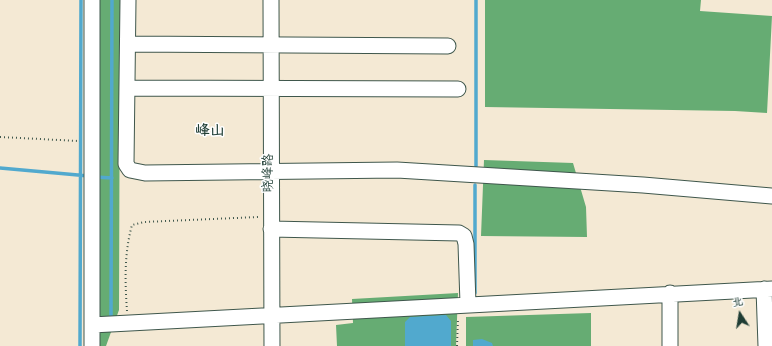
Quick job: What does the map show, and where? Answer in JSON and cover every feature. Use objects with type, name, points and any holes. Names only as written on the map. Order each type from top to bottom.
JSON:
[{"type":"street","points":[[92,0],[92,346]]},
{"type":"street","points":[[128,0],[126,164],[130,170],[145,173],[397,170],[643,185],[772,196]]},
{"type":"street","name":"晓峰路","points":[[271,0],[270,172],[272,346]]},
{"type":"street","points":[[128,44],[448,46]]},
{"type":"street","points":[[127,88],[458,89]]},
{"type":"street","points":[[271,223],[459,232],[464,236],[466,244],[463,304]]},
{"type":"street","points":[[92,325],[272,314],[768,289],[766,346]]},
{"type":"street","points":[[670,294],[670,346]]},
{"type":"path","points":[[0,137],[76,141]]},
{"type":"path","points":[[127,323],[125,276],[127,242],[132,225],[144,222],[271,223]]},
{"type":"path","points":[[458,346],[463,304]]},
{"type":"green space","points":[[100,0],[120,0],[119,310],[106,346],[100,346],[99,344]]},
{"type":"green space","points":[[485,0],[701,0],[700,11],[772,16],[767,113],[735,111],[485,107]]},
{"type":"green space","points":[[484,160],[573,163],[586,207],[587,237],[481,236]]},
{"type":"green space","points":[[458,293],[456,346],[337,346],[336,325],[353,323],[352,299]]},
{"type":"green space","points":[[591,313],[591,346],[466,346],[466,317]]},
{"type":"water","points":[[446,315],[451,321],[451,346],[405,346],[405,322],[410,317]]},
{"type":"water","points":[[482,339],[492,343],[493,346],[473,346],[473,340]]},
{"type":"waterway","points":[[80,346],[81,0]]},
{"type":"waterway","points":[[111,317],[112,0]]},
{"type":"waterway","points":[[476,0],[476,166]]},
{"type":"waterway","points":[[0,168],[89,176]]},
{"type":"waterway","points":[[95,177],[112,178]]},
{"type":"waterway","points":[[475,185],[475,293]]},
{"type":"district","name":"峰山","points":[[210,133]]}]
